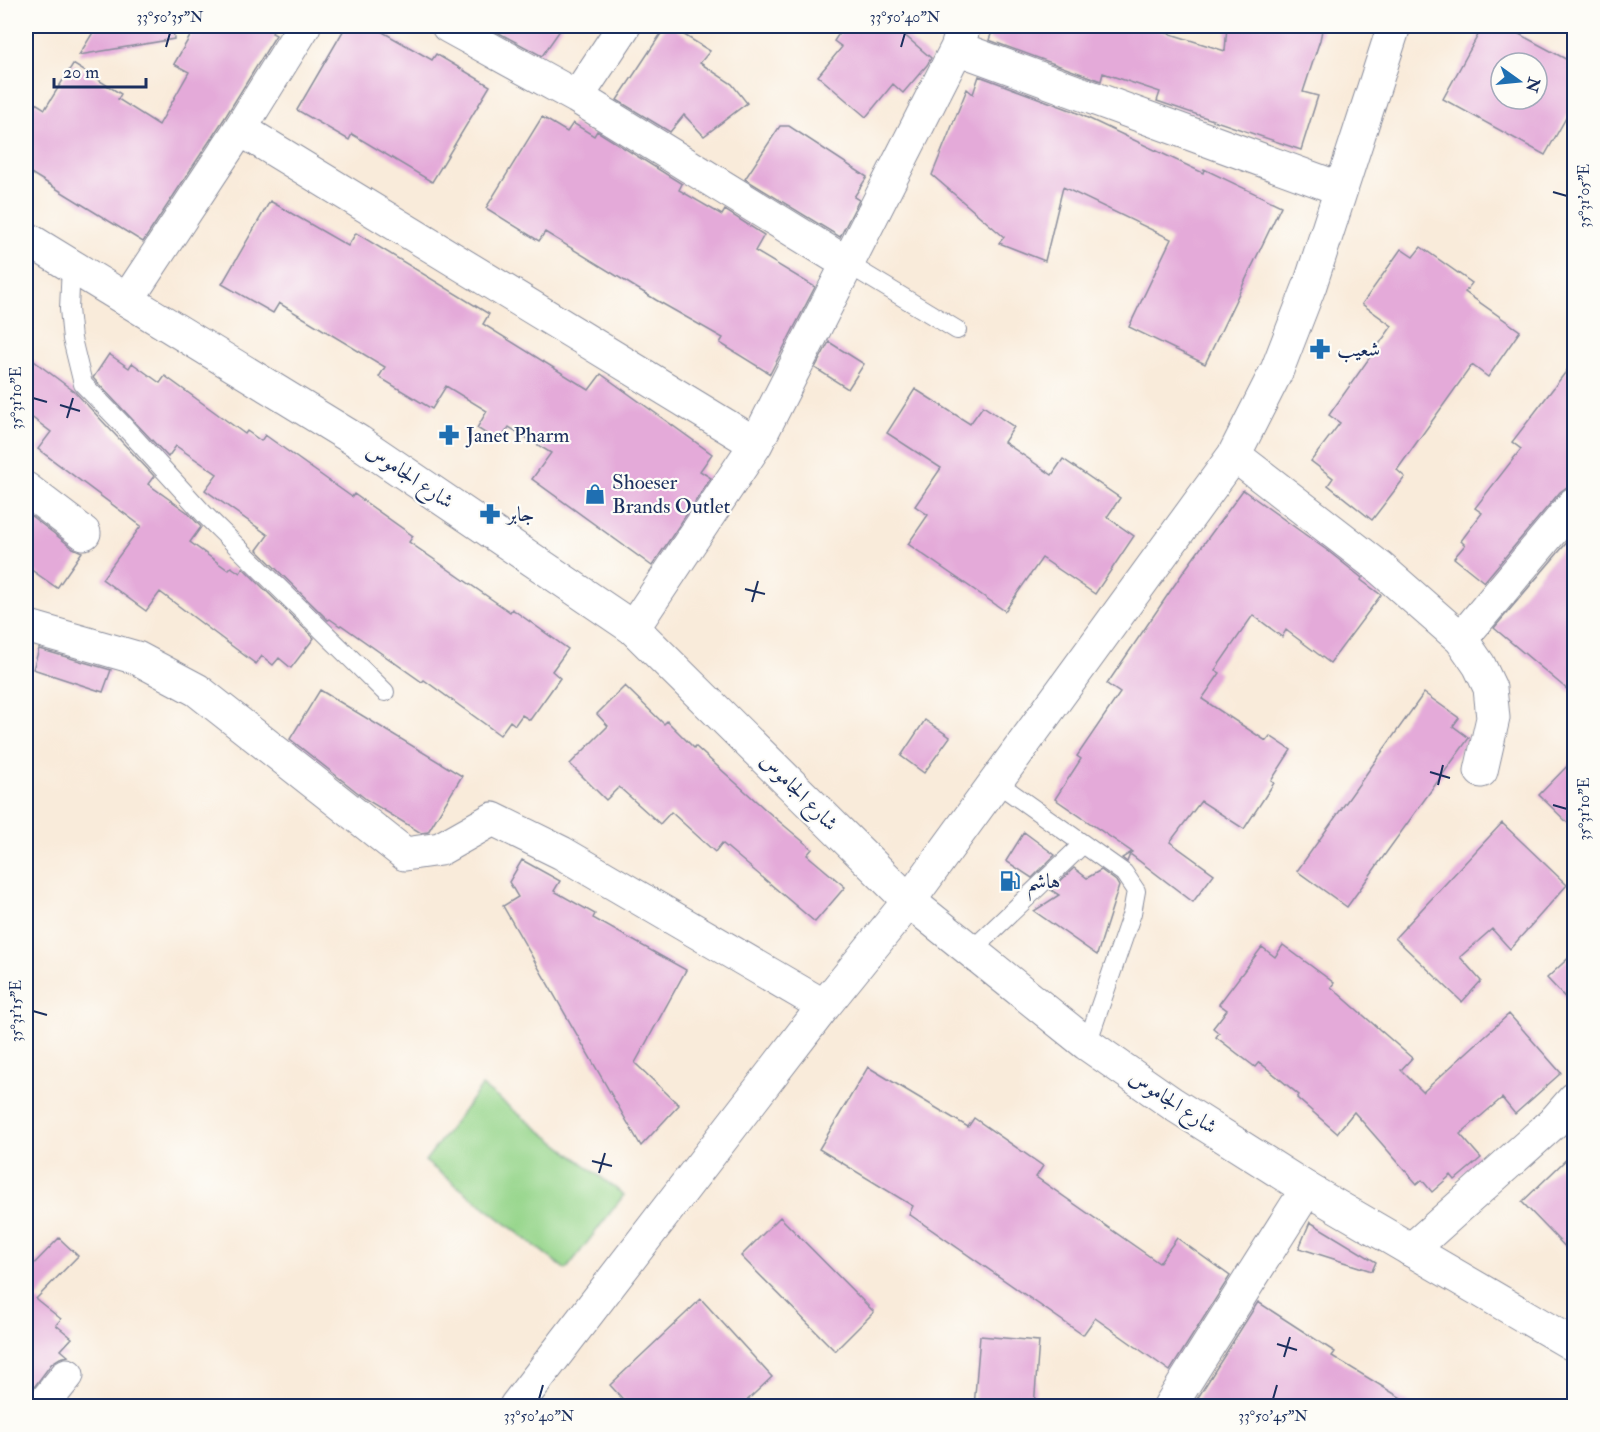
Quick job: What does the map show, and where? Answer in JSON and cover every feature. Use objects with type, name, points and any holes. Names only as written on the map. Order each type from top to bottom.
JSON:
[{"type":"street","points":[[127,300],[240,129],[304,26]]},
{"type":"street","points":[[448,26],[578,97],[848,264]]},
{"type":"street","points":[[578,97],[624,26]]},
{"type":"street","points":[[516,1407],[824,1005],[909,901],[1234,455],[1277,370],[1310,285],[1394,26]]},
{"type":"street","points":[[633,628],[756,444],[961,37],[1341,189]]},
{"type":"street","points":[[240,129],[756,444]]},
{"type":"street","name":"شارع الجاموس","points":[[26,238],[359,442],[633,628],[909,901],[1087,1044],[1173,1104],[1307,1189],[1575,1345]]},
{"type":"street","points":[[1234,455],[1380,567],[1461,639],[1479,665],[1490,688],[1493,718],[1481,771]]},
{"type":"street","points":[[26,489],[84,533]]},
{"type":"street","points":[[1461,639],[1575,504]]},
{"type":"street","points":[[26,626],[137,658],[197,690],[405,854],[440,849],[493,819],[562,854],[824,1005]]},
{"type":"street","points":[[1411,1250],[1553,1123],[1575,1099]]},
{"type":"street","points":[[1170,1407],[1307,1189]]},
{"type":"street","points":[[42,1407],[67,1375]]},
{"type":"lane","points":[[848,264],[957,330]]},
{"type":"lane","points":[[71,266],[69,309],[72,339],[83,384],[205,516],[385,692]]},
{"type":"lane","points":[[996,782],[1124,873],[1136,891],[1132,913],[1087,1044]]},
{"type":"lane","points":[[972,951],[1083,844]]},
{"type":"green space","points":[[482,1086],[624,1195],[566,1270],[425,1161]]},
{"type":"building","points":[[97,26],[173,26],[174,39],[79,55]]},
{"type":"building","points":[[196,26],[276,26],[272,33],[276,35],[143,242],[26,170],[26,97],[45,109],[73,64],[121,94],[118,99],[159,125],[189,72],[174,64]]},
{"type":"building","points":[[346,26],[372,26],[432,60],[436,54],[490,86],[432,182],[352,134],[349,140],[297,110]]},
{"type":"building","points":[[486,26],[563,26],[542,56]]},
{"type":"building","points":[[666,26],[670,26],[710,51],[700,63],[732,84],[747,103],[704,136],[684,115],[670,132],[617,100]]},
{"type":"building","points":[[844,26],[894,26],[931,58],[903,93],[893,84],[866,117],[818,76],[842,47],[834,41]]},
{"type":"building","points":[[994,26],[1145,26],[1225,51],[1227,26],[1323,26],[1303,92],[1318,96],[1301,150],[1157,101],[1160,92],[1103,73],[1101,81],[989,40]]},
{"type":"building","points":[[1483,26],[1504,26],[1575,64],[1575,102],[1545,155],[1443,99]]},
{"type":"building","points":[[979,76],[1073,111],[1203,173],[1204,169],[1281,206],[1205,364],[1129,327],[1171,239],[1063,187],[1045,261],[999,243],[1004,237],[932,175],[967,89],[973,94]]},
{"type":"building","points":[[542,117],[567,132],[573,123],[594,136],[597,131],[682,184],[679,190],[722,215],[725,210],[764,235],[755,251],[815,287],[770,374],[720,343],[723,338],[545,232],[539,241],[486,208]]},
{"type":"building","points":[[780,126],[789,126],[867,177],[854,197],[859,200],[840,237],[745,179]]},
{"type":"building","points":[[270,201],[348,246],[356,233],[489,314],[483,324],[589,390],[601,374],[712,454],[700,471],[711,478],[652,566],[532,479],[551,453],[509,427],[499,442],[477,428],[487,411],[446,386],[432,409],[379,377],[385,367],[279,303],[273,313],[222,284]]},
{"type":"building","points":[[1421,247],[1472,283],[1465,292],[1520,331],[1488,377],[1472,365],[1397,470],[1405,477],[1372,520],[1328,485],[1333,478],[1311,461],[1340,423],[1329,415],[1392,326],[1362,304],[1401,249],[1413,257]]},
{"type":"building","points":[[829,342],[864,364],[848,389],[815,368]]},
{"type":"building","points":[[109,354],[129,368],[132,363],[160,383],[165,376],[245,434],[247,431],[261,441],[265,435],[352,497],[354,494],[413,536],[409,542],[510,612],[512,609],[568,649],[552,671],[560,678],[530,720],[522,715],[515,725],[510,721],[500,735],[424,680],[422,682],[341,625],[328,620],[257,550],[268,535],[205,490],[217,474],[176,446],[168,457],[93,378]]},
{"type":"building","points":[[26,355],[75,392],[154,476],[148,484],[187,512],[201,527],[190,542],[228,570],[231,567],[240,573],[243,568],[314,638],[291,668],[279,658],[273,665],[262,656],[256,664],[160,592],[146,611],[102,579],[141,526],[38,449],[51,432],[26,413]]},
{"type":"building","points":[[1575,360],[1575,486],[1567,487],[1560,492],[1484,582],[1454,558],[1465,545],[1461,541],[1482,513],[1475,508],[1521,449],[1512,442]]},
{"type":"building","points":[[915,389],[970,424],[983,406],[1014,427],[1004,442],[1052,475],[1063,459],[1120,498],[1107,517],[1134,536],[1095,594],[1042,558],[1005,611],[908,544],[928,515],[915,506],[941,468],[887,433]]},
{"type":"building","points":[[1243,490],[1328,551],[1381,595],[1330,663],[1286,630],[1282,637],[1253,615],[1215,670],[1220,673],[1202,699],[1266,741],[1270,736],[1291,750],[1271,781],[1274,783],[1244,829],[1201,801],[1170,842],[1214,874],[1193,902],[1130,854],[1127,862],[1122,858],[1132,852],[1055,799],[1081,759],[1077,756],[1120,693],[1107,684],[1184,571]]},
{"type":"building","points":[[26,512],[73,548],[82,552],[57,588],[26,566]]},
{"type":"building","points":[[1575,533],[1575,696],[1494,628]]},
{"type":"building","points":[[39,649],[111,670],[103,692],[33,669]]},
{"type":"building","points":[[625,686],[664,724],[667,721],[694,748],[695,746],[812,849],[807,855],[845,887],[815,922],[722,843],[715,852],[671,812],[660,824],[619,787],[606,800],[570,764],[608,726],[597,714]]},
{"type":"building","points":[[320,690],[462,776],[428,832],[421,833],[367,800],[290,739]]},
{"type":"building","points":[[1424,693],[1459,718],[1453,726],[1469,738],[1347,907],[1297,871]]},
{"type":"building","points":[[925,720],[950,737],[924,773],[901,756]]},
{"type":"building","points":[[1575,758],[1575,830],[1539,795]]},
{"type":"building","points":[[1502,823],[1567,885],[1510,949],[1492,929],[1460,957],[1481,981],[1462,1002],[1395,938]]},
{"type":"building","points":[[1024,832],[1055,855],[1032,878],[1006,861]]},
{"type":"building","points":[[522,860],[560,881],[554,891],[595,914],[593,918],[686,970],[635,1063],[679,1105],[641,1146],[503,906],[518,897],[509,882]]},
{"type":"building","points":[[1074,868],[1087,878],[1101,870],[1119,886],[1097,955],[1034,911],[1059,895],[1051,890]]},
{"type":"building","points":[[1283,945],[1334,983],[1331,987],[1412,1058],[1401,1070],[1423,1092],[1509,1014],[1561,1073],[1515,1114],[1502,1098],[1460,1134],[1481,1158],[1455,1180],[1451,1175],[1432,1192],[1422,1180],[1417,1184],[1354,1112],[1337,1133],[1297,1098],[1299,1095],[1259,1062],[1255,1067],[1216,1037],[1219,1033],[1213,1028],[1227,1010],[1219,1004],[1262,947],[1275,957]]},
{"type":"building","points":[[1575,952],[1575,1008],[1547,978]]},
{"type":"building","points":[[868,1067],[968,1127],[974,1118],[1043,1166],[1036,1177],[1159,1263],[1177,1238],[1230,1276],[1170,1371],[1095,1318],[1083,1335],[909,1214],[913,1206],[819,1149]]},
{"type":"building","points":[[1575,1151],[1575,1257],[1522,1202]]},
{"type":"building","points":[[780,1217],[874,1312],[835,1351],[741,1256]]},
{"type":"building","points":[[1310,1222],[1376,1262],[1372,1271],[1299,1248]]},
{"type":"building","points":[[59,1238],[78,1256],[36,1299],[61,1319],[56,1325],[72,1338],[61,1350],[68,1356],[52,1363],[26,1398],[26,1272]]},
{"type":"building","points":[[701,1299],[772,1377],[740,1407],[630,1407],[610,1385]]},
{"type":"building","points":[[1258,1302],[1335,1352],[1332,1356],[1416,1407],[1192,1407]]},
{"type":"building","points":[[980,1336],[1039,1341],[1034,1407],[974,1407]]},
{"type":"place","name":"شعيب","points":[[1320,349]]},
{"type":"place","name":"Janet Pharm","points":[[449,435]]},
{"type":"place","name":"Shoeser Brands Outlet","points":[[595,494]]},
{"type":"place","name":"جابر","points":[[490,514]]},
{"type":"place","name":"هاشم","points":[[1010,881]]}]
